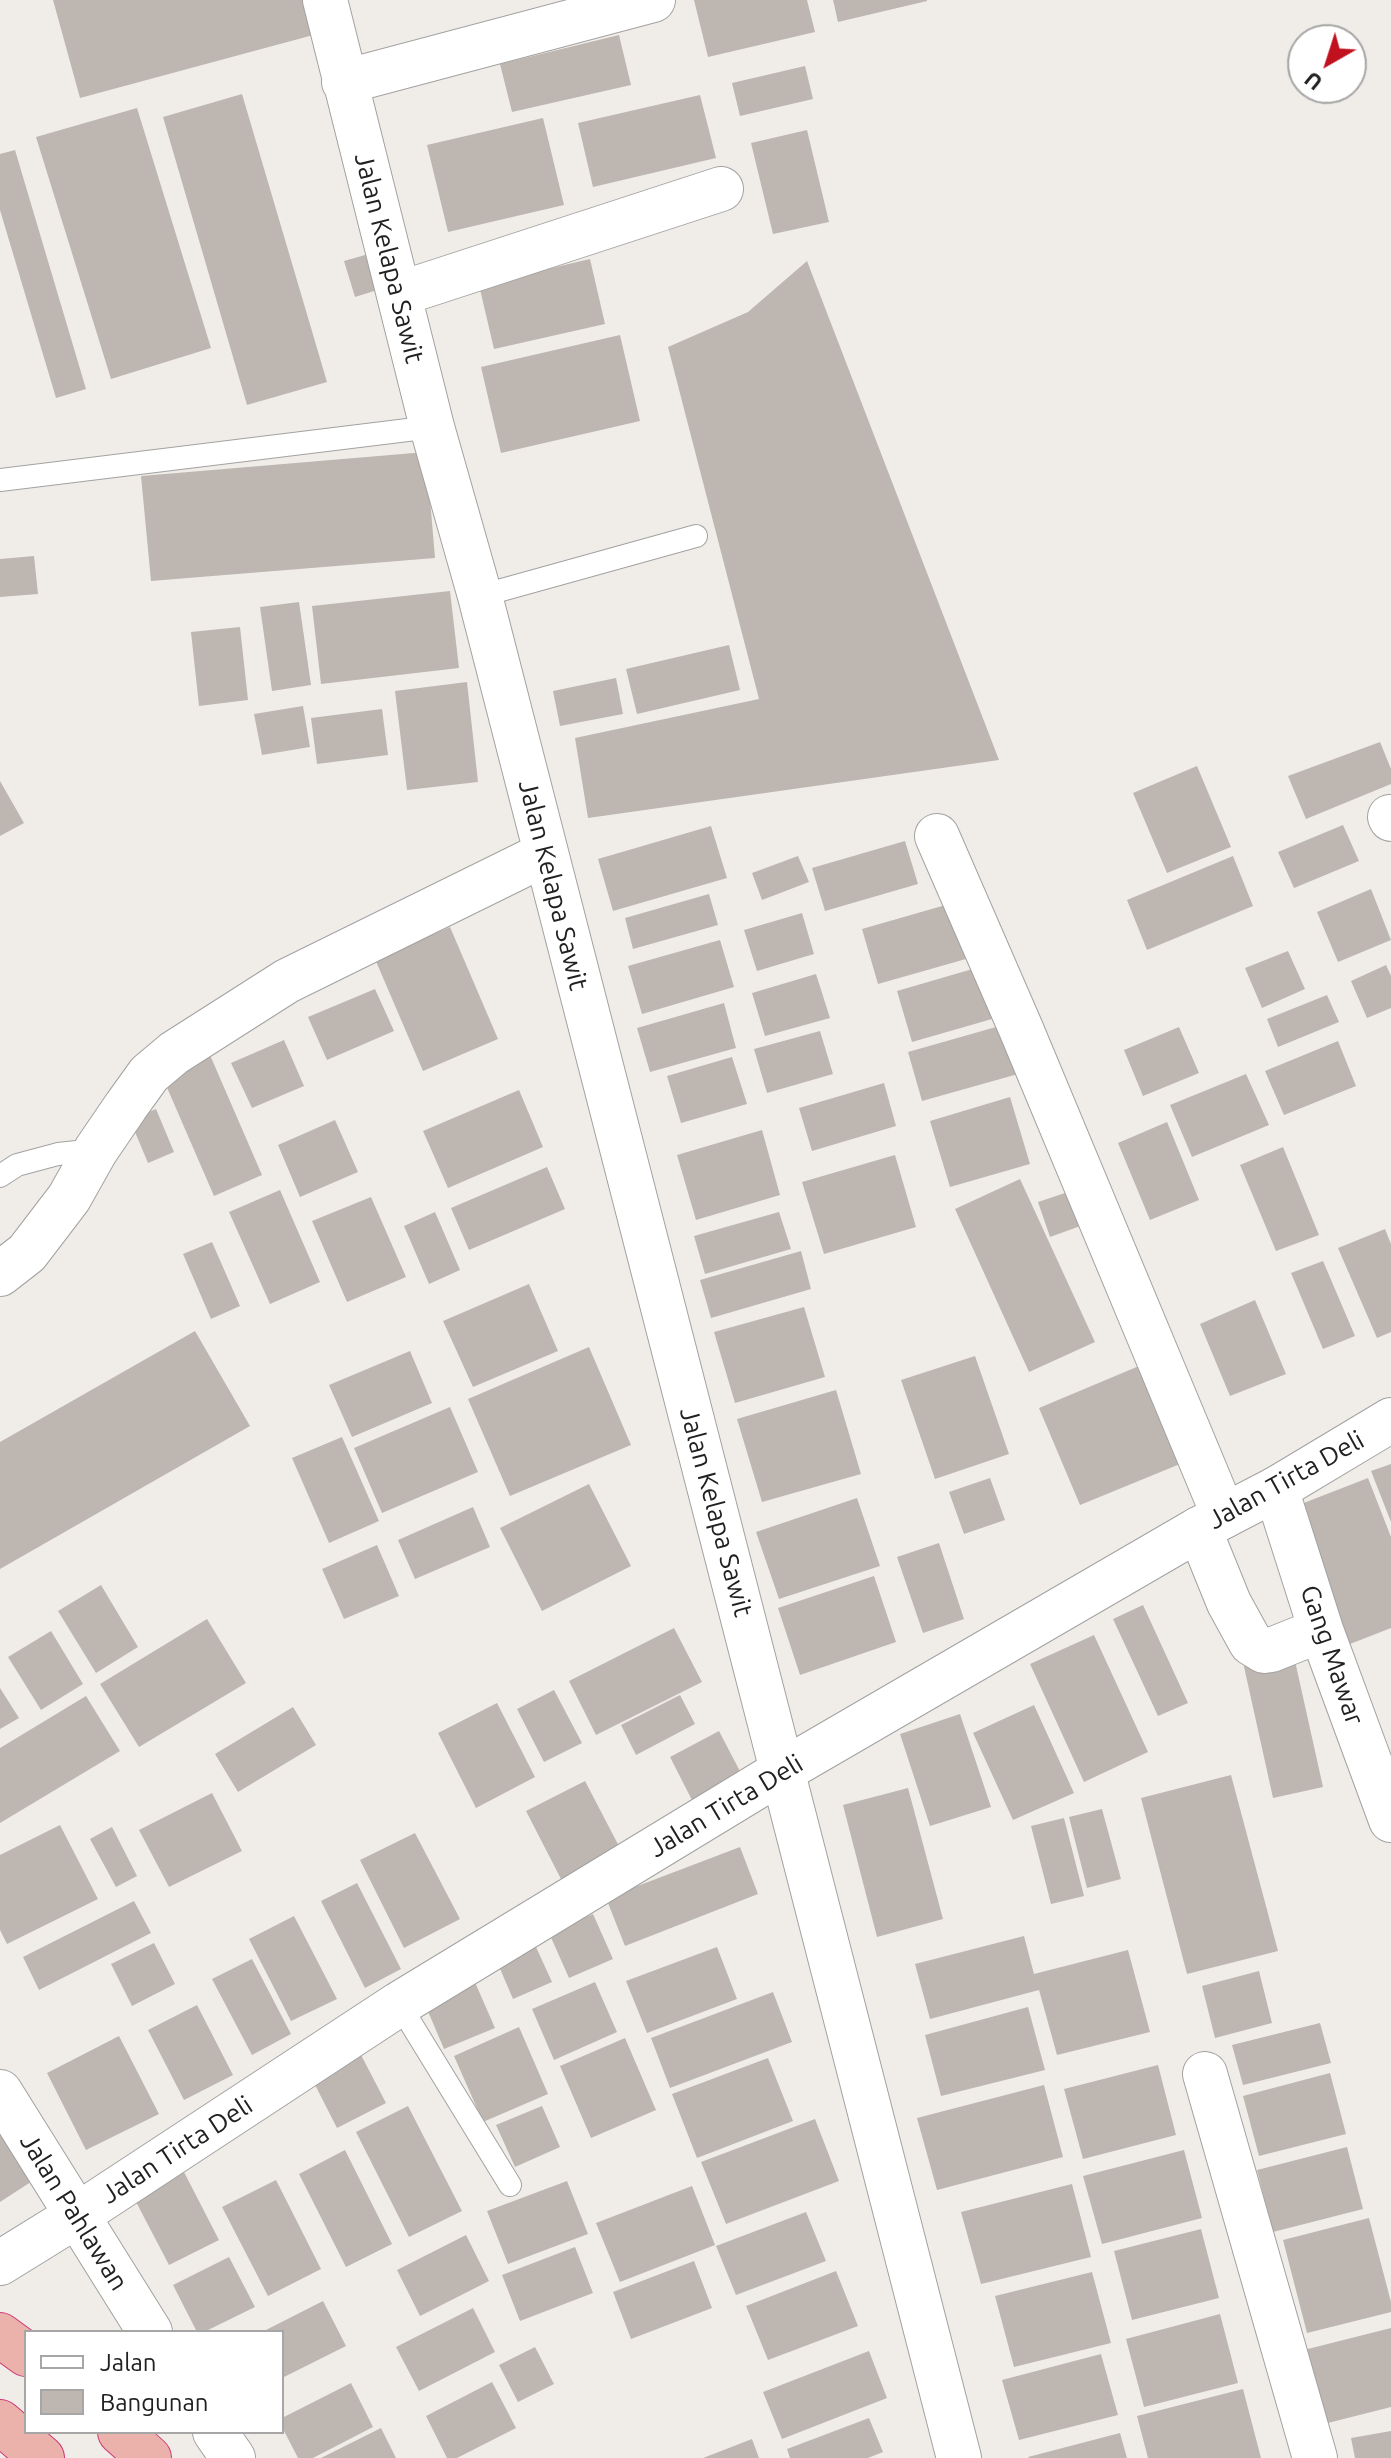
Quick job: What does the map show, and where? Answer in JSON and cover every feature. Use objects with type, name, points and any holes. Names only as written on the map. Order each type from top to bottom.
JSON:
[{"type":"highway","points":[[0,2335],[24,2353]]},
{"type":"highway","points":[[0,2422],[42,2458]]},
{"type":"highway","points":[[122,2434],[149,2458]]},
{"type":"street","name":"Jalan Kelapa Sawit","points":[[325,0],[432,427],[480,596],[959,2458]]},
{"type":"street","points":[[344,82],[653,0]]},
{"type":"street","points":[[399,294],[721,189]]},
{"type":"street","points":[[937,836],[1021,1029],[1212,1522],[1229,1603],[1251,1643],[1264,1651],[1321,1630]]},
{"type":"street","points":[[0,1274],[27,1253],[69,1198],[96,1150],[149,1074],[174,1053],[287,981],[545,854]]},
{"type":"street","name":"Jalan Tirta Deli","points":[[0,2263],[399,2004],[784,1770],[1391,1420]]},
{"type":"street","name":"Gang Mawar","points":[[1276,1489],[1321,1630],[1391,1820]]},
{"type":"street","points":[[1205,2074],[1315,2458]]},
{"type":"street","name":"Jalan Pahlawan","points":[[0,2092],[149,2330]]},
{"type":"street","points":[[216,2434],[233,2458]]},
{"type":"lane","points":[[0,480],[432,427]]},
{"type":"lane","points":[[480,596],[696,536]]},
{"type":"lane","points":[[0,1176],[17,1165],[58,1154],[96,1150]]},
{"type":"lane","points":[[399,2004],[510,2185]]},
{"type":"building","points":[[53,0],[307,0],[317,34],[80,98]]},
{"type":"building","points":[[694,0],[807,0],[815,32],[708,57]]},
{"type":"building","points":[[833,0],[927,0],[927,1],[838,22]]},
{"type":"building","points":[[619,35],[631,85],[512,112],[500,64]]},
{"type":"building","points":[[805,66],[813,99],[740,116],[732,83]]},
{"type":"building","points":[[242,94],[327,382],[247,405],[163,117]]},
{"type":"building","points":[[700,95],[716,158],[593,187],[578,123]]},
{"type":"building","points":[[137,108],[211,348],[111,379],[36,137]]},
{"type":"building","points":[[543,118],[564,205],[448,232],[427,145]]},
{"type":"building","points":[[807,130],[829,222],[773,234],[751,143]]},
{"type":"building","points":[[15,150],[86,389],[56,398],[0,210],[0,154]]},
{"type":"building","points":[[379,251],[390,286],[355,297],[344,261]]},
{"type":"building","points":[[590,259],[605,324],[494,349],[479,285]]},
{"type":"building","points":[[807,261],[999,760],[588,818],[575,738],[759,699],[668,347],[748,312]]},
{"type":"building","points":[[620,335],[640,421],[501,453],[481,367]]},
{"type":"building","points":[[426,452],[435,558],[151,581],[141,476]]},
{"type":"building","points":[[34,556],[38,594],[0,597],[0,559]]},
{"type":"building","points":[[450,591],[459,668],[321,684],[312,606]]},
{"type":"building","points":[[299,602],[311,685],[272,691],[260,607]]},
{"type":"building","points":[[240,627],[248,700],[199,706],[191,632]]},
{"type":"building","points":[[729,645],[740,690],[637,714],[626,669]]},
{"type":"building","points":[[616,678],[623,714],[560,726],[553,691]]},
{"type":"building","points":[[467,682],[478,782],[407,790],[395,691]]},
{"type":"building","points":[[303,706],[310,747],[262,755],[254,714]]},
{"type":"building","points":[[382,709],[388,755],[317,764],[311,718]]},
{"type":"building","points":[[1380,742],[1391,769],[1391,784],[1306,819],[1288,776]]},
{"type":"building","points":[[1197,766],[1231,847],[1167,873],[1133,793]]},
{"type":"building","points":[[0,781],[24,823],[0,836]]},
{"type":"building","points":[[1343,825],[1359,861],[1294,888],[1278,852]]},
{"type":"building","points":[[711,826],[727,878],[613,911],[598,859]]},
{"type":"building","points":[[905,841],[918,884],[825,911],[812,868]]},
{"type":"building","points":[[798,856],[809,882],[762,900],[752,873]]},
{"type":"building","points":[[1233,856],[1253,906],[1147,950],[1127,900]]},
{"type":"building","points":[[1371,889],[1391,940],[1338,962],[1317,912]]},
{"type":"building","points":[[709,894],[718,925],[633,949],[625,918]]},
{"type":"building","points":[[956,902],[973,957],[878,984],[862,929]]},
{"type":"building","points":[[802,913],[814,954],[757,971],[744,930]]},
{"type":"building","points":[[450,927],[498,1039],[423,1071],[375,959]]},
{"type":"building","points":[[720,940],[734,987],[642,1014],[628,966]]},
{"type":"building","points":[[1288,951],[1305,989],[1262,1008],[1245,968]]},
{"type":"building","points":[[1386,965],[1391,976],[1391,1008],[1367,1018],[1351,981]]},
{"type":"building","points":[[976,968],[992,1019],[912,1042],[897,991]]},
{"type":"building","points":[[816,974],[830,1018],[765,1036],[752,993]]},
{"type":"building","points":[[375,989],[394,1031],[327,1060],[308,1017]]},
{"type":"building","points":[[1327,995],[1339,1022],[1278,1047],[1267,1019]]},
{"type":"building","points":[[724,1003],[736,1048],[650,1072],[637,1028]]},
{"type":"building","points":[[1003,1025],[1018,1074],[922,1101],[908,1052]]},
{"type":"building","points":[[1179,1027],[1199,1073],[1143,1096],[1124,1050]]},
{"type":"building","points":[[820,1031],[833,1074],[767,1093],[754,1049]]},
{"type":"building","points":[[284,1040],[304,1086],[252,1108],[231,1063]]},
{"type":"building","points":[[1338,1041],[1356,1086],[1284,1115],[1265,1071]]},
{"type":"building","points":[[210,1055],[262,1175],[214,1196],[162,1076]]},
{"type":"building","points":[[732,1057],[747,1104],[681,1123],[667,1076]]},
{"type":"building","points":[[1246,1074],[1269,1125],[1192,1157],[1170,1105]]},
{"type":"building","points":[[884,1083],[896,1126],[812,1151],[799,1108]]},
{"type":"building","points":[[519,1090],[543,1147],[448,1188],[423,1131]]},
{"type":"building","points":[[1010,1097],[1030,1164],[950,1187],[930,1121]]},
{"type":"building","points":[[156,1109],[174,1152],[148,1163],[130,1120]]},
{"type":"building","points":[[335,1120],[358,1172],[300,1197],[278,1145]]},
{"type":"building","points":[[1167,1122],[1199,1200],[1150,1220],[1118,1143]]},
{"type":"building","points":[[762,1130],[780,1195],[696,1220],[677,1155]]},
{"type":"building","points":[[1283,1147],[1319,1235],[1276,1251],[1240,1165]]},
{"type":"building","points":[[895,1155],[916,1227],[824,1254],[802,1182]]},
{"type":"building","points":[[547,1167],[565,1209],[469,1250],[451,1208]]},
{"type":"building","points":[[1020,1179],[1095,1342],[1029,1372],[955,1209]]},
{"type":"building","points":[[280,1190],[320,1282],[270,1304],[229,1212]]},
{"type":"building","points":[[1074,1190],[1086,1224],[1050,1237],[1038,1202]]},
{"type":"building","points":[[371,1197],[406,1277],[347,1302],[312,1221]]},
{"type":"building","points":[[435,1212],[460,1270],[429,1284],[404,1226]]},
{"type":"building","points":[[779,1212],[791,1249],[705,1274],[694,1236]]},
{"type":"building","points":[[1385,1229],[1391,1244],[1391,1332],[1377,1338],[1338,1248]]},
{"type":"building","points":[[212,1242],[240,1306],[211,1319],[183,1254]]},
{"type":"building","points":[[801,1251],[811,1289],[711,1318],[700,1280]]},
{"type":"building","points":[[1323,1261],[1355,1336],[1323,1349],[1291,1273]]},
{"type":"building","points":[[529,1284],[558,1351],[473,1387],[443,1321]]},
{"type":"building","points":[[1255,1300],[1286,1374],[1230,1396],[1200,1324]]},
{"type":"building","points":[[804,1307],[825,1377],[735,1403],[714,1332]]},
{"type":"building","points":[[195,1331],[250,1426],[0,1569],[0,1442]]},
{"type":"building","points":[[589,1347],[631,1445],[510,1496],[468,1399]]},
{"type":"building","points":[[410,1351],[432,1403],[352,1437],[329,1385]]},
{"type":"building","points":[[975,1356],[1009,1454],[935,1479],[901,1380]]},
{"type":"building","points":[[1139,1366],[1180,1464],[1080,1505],[1039,1408]]},
{"type":"building","points":[[836,1390],[861,1474],[762,1502],[737,1419]]},
{"type":"building","points":[[450,1407],[478,1472],[382,1513],[354,1448]]},
{"type":"building","points":[[342,1437],[379,1521],[329,1543],[292,1458]]},
{"type":"building","points":[[1391,1464],[1391,1522],[1371,1471]]},
{"type":"building","points":[[990,1478],[1005,1520],[964,1534],[949,1492]]},
{"type":"building","points":[[1368,1478],[1391,1537],[1391,1628],[1350,1644],[1296,1506]]},
{"type":"building","points":[[589,1484],[631,1566],[542,1611],[500,1528]]},
{"type":"building","points":[[857,1498],[880,1566],[779,1599],[756,1532]]},
{"type":"building","points":[[473,1507],[490,1547],[415,1579],[398,1540]]},
{"type":"building","points":[[939,1543],[964,1619],[923,1633],[897,1557]]},
{"type":"building","points":[[377,1545],[399,1596],[344,1619],[322,1569]]},
{"type":"building","points":[[874,1576],[896,1642],[800,1675],[778,1608]]},
{"type":"building","points":[[101,1585],[138,1647],[96,1673],[58,1611]]},
{"type":"building","points":[[1143,1605],[1188,1703],[1158,1716],[1113,1619]]},
{"type":"building","points":[[207,1619],[246,1683],[139,1747],[100,1684]]},
{"type":"building","points":[[674,1628],[702,1682],[596,1735],[569,1681]]},
{"type":"building","points":[[51,1631],[83,1684],[41,1710],[8,1657]]},
{"type":"building","points":[[1094,1635],[1148,1752],[1084,1782],[1030,1664]]},
{"type":"building","points":[[1293,1652],[1323,1787],[1273,1798],[1243,1662]]},
{"type":"building","points":[[0,1688],[19,1718],[0,1729]]},
{"type":"building","points":[[554,1690],[582,1743],[544,1762],[517,1709]]},
{"type":"building","points":[[680,1695],[695,1724],[636,1755],[621,1725]]},
{"type":"building","points":[[86,1696],[120,1751],[0,1823],[0,1748]]},
{"type":"building","points":[[497,1703],[535,1777],[476,1808],[438,1733]]},
{"type":"building","points":[[1034,1705],[1074,1793],[1013,1820],[973,1733]]},
{"type":"building","points":[[293,1707],[316,1745],[238,1792],[215,1754]]},
{"type":"building","points":[[960,1714],[991,1807],[930,1826],[900,1734]]},
{"type":"building","points":[[719,1731],[744,1779],[694,1804],[670,1757]]},
{"type":"building","points":[[1231,1775],[1278,1951],[1187,1974],[1141,1798]]},
{"type":"building","points":[[585,1781],[621,1850],[561,1879],[526,1811]]},
{"type":"building","points":[[908,1788],[943,1919],[877,1937],[843,1805]]},
{"type":"building","points":[[212,1793],[242,1851],[169,1887],[139,1830]]},
{"type":"building","points":[[1102,1809],[1121,1879],[1087,1888],[1069,1817]]},
{"type":"building","points":[[1064,1818],[1084,1896],[1051,1904],[1031,1826]]},
{"type":"building","points":[[60,1825],[98,1899],[7,1944],[0,1930],[0,1855]]},
{"type":"building","points":[[112,1827],[137,1876],[116,1887],[90,1839]]},
{"type":"building","points":[[415,1833],[460,1919],[404,1948],[360,1860]]},
{"type":"building","points":[[740,1847],[758,1894],[625,1946],[606,1898]]},
{"type":"building","points":[[357,1883],[401,1969],[365,1988],[321,1901]]},
{"type":"building","points":[[134,1901],[151,1933],[39,1990],[23,1957]]},
{"type":"building","points":[[593,1914],[613,1959],[569,1978],[549,1933]]},
{"type":"building","points":[[294,1916],[337,1999],[291,2021],[249,1939]]},
{"type":"building","points":[[1024,1936],[1034,1974],[1128,1950],[1150,2032],[1057,2055],[1039,1990],[930,2019],[915,1964]]},
{"type":"building","points":[[154,1943],[175,1984],[132,2006],[111,1964]]},
{"type":"building","points":[[536,1947],[552,1982],[513,1999],[498,1964]]},
{"type":"building","points":[[717,1947],[737,1999],[647,2033],[626,1981]]},
{"type":"building","points":[[252,1959],[291,2034],[252,2055],[212,1979]]},
{"type":"building","points":[[1259,1971],[1272,2023],[1215,2038],[1202,1986]]},
{"type":"building","points":[[474,1980],[495,2028],[444,2049],[424,2002]]},
{"type":"building","points":[[595,1982],[617,2032],[554,2060],[532,2009]]},
{"type":"building","points":[[773,1992],[792,2042],[670,2088],[651,2038]]},
{"type":"building","points":[[197,2005],[233,2075],[184,2100],[148,2030]]},
{"type":"building","points":[[1028,2007],[1045,2070],[941,2096],[925,2035]]},
{"type":"building","points":[[1320,2023],[1331,2063],[1243,2085],[1232,2045]]},
{"type":"building","points":[[519,2027],[548,2094],[483,2122],[454,2056]]},
{"type":"building","points":[[119,2036],[159,2114],[86,2150],[47,2073]]},
{"type":"building","points":[[625,2038],[656,2110],[591,2138],[560,2066]]},
{"type":"building","points":[[359,2051],[386,2103],[337,2128],[310,2075]]},
{"type":"building","points":[[768,2058],[793,2121],[697,2158],[672,2094]]},
{"type":"building","points":[[1158,2065],[1176,2135],[1083,2159],[1064,2089]]},
{"type":"building","points":[[1330,2073],[1346,2134],[1259,2156],[1243,2096]]},
{"type":"building","points":[[1044,2085],[1063,2157],[937,2190],[917,2118]]},
{"type":"building","points":[[408,2106],[462,2211],[409,2237],[356,2132]]},
{"type":"building","points":[[542,2106],[560,2147],[515,2167],[496,2125]]},
{"type":"building","points":[[815,2119],[839,2181],[726,2224],[701,2162]]},
{"type":"building","points":[[0,2126],[37,2178],[0,2202]]},
{"type":"building","points":[[1347,2147],[1363,2209],[1273,2232],[1257,2170]]},
{"type":"building","points":[[345,2150],[392,2244],[346,2267],[299,2174]]},
{"type":"building","points":[[1184,2150],[1202,2218],[1102,2244],[1083,2176]]},
{"type":"building","points":[[184,2172],[219,2240],[169,2265],[134,2198]]},
{"type":"building","points":[[276,2180],[321,2269],[268,2296],[222,2207]]},
{"type":"building","points":[[567,2181],[588,2234],[508,2264],[487,2211]]},
{"type":"building","points":[[1072,2184],[1091,2257],[981,2284],[961,2212]]},
{"type":"building","points":[[692,2186],[715,2245],[620,2282],[596,2223]]},
{"type":"building","points":[[806,2212],[826,2261],[736,2295],[716,2246]]},
{"type":"building","points":[[1369,2218],[1391,2312],[1307,2333],[1283,2240]]},
{"type":"building","points":[[1201,2229],[1219,2298],[1132,2320],[1114,2251]]},
{"type":"building","points":[[466,2235],[489,2281],[420,2316],[397,2270]]},
{"type":"building","points":[[575,2247],[593,2293],[520,2321],[502,2275]]},
{"type":"building","points":[[229,2257],[255,2307],[208,2330],[196,2330],[173,2285]]},
{"type":"building","points":[[694,2261],[712,2308],[631,2339],[613,2292]]},
{"type":"building","points":[[836,2271],[858,2326],[768,2360],[746,2306]]},
{"type":"building","points":[[1092,2272],[1111,2343],[1014,2367],[995,2296]]},
{"type":"building","points":[[323,2301],[346,2346],[284,2377],[284,2330],[266,2330]]},
{"type":"building","points":[[473,2308],[495,2352],[419,2391],[396,2347]]},
{"type":"building","points":[[1220,2314],[1238,2383],[1144,2407],[1126,2339]]},
{"type":"building","points":[[1391,2328],[1391,2407],[1312,2427],[1292,2353]]},
{"type":"building","points":[[535,2347],[554,2384],[518,2402],[499,2365]]},
{"type":"building","points":[[869,2351],[887,2398],[782,2439],[763,2392]]},
{"type":"building","points":[[1101,2354],[1118,2415],[1019,2440],[1002,2380]]},
{"type":"building","points":[[492,2382],[516,2428],[457,2458],[447,2458],[426,2416]]},
{"type":"building","points":[[351,2383],[373,2427],[313,2458],[298,2458],[284,2431],[284,2417]]},
{"type":"building","points":[[1243,2389],[1261,2458],[1148,2458],[1137,2416]]},
{"type":"building","points":[[869,2418],[883,2452],[868,2458],[790,2458],[787,2449]]},
{"type":"building","points":[[381,2428],[396,2458],[321,2458]]},
{"type":"building","points":[[1391,2431],[1391,2458],[1355,2458],[1351,2438]]},
{"type":"building","points":[[1120,2433],[1127,2458],[1028,2457]]},
{"type":"building","points":[[752,2439],[759,2458],[703,2458]]}]
